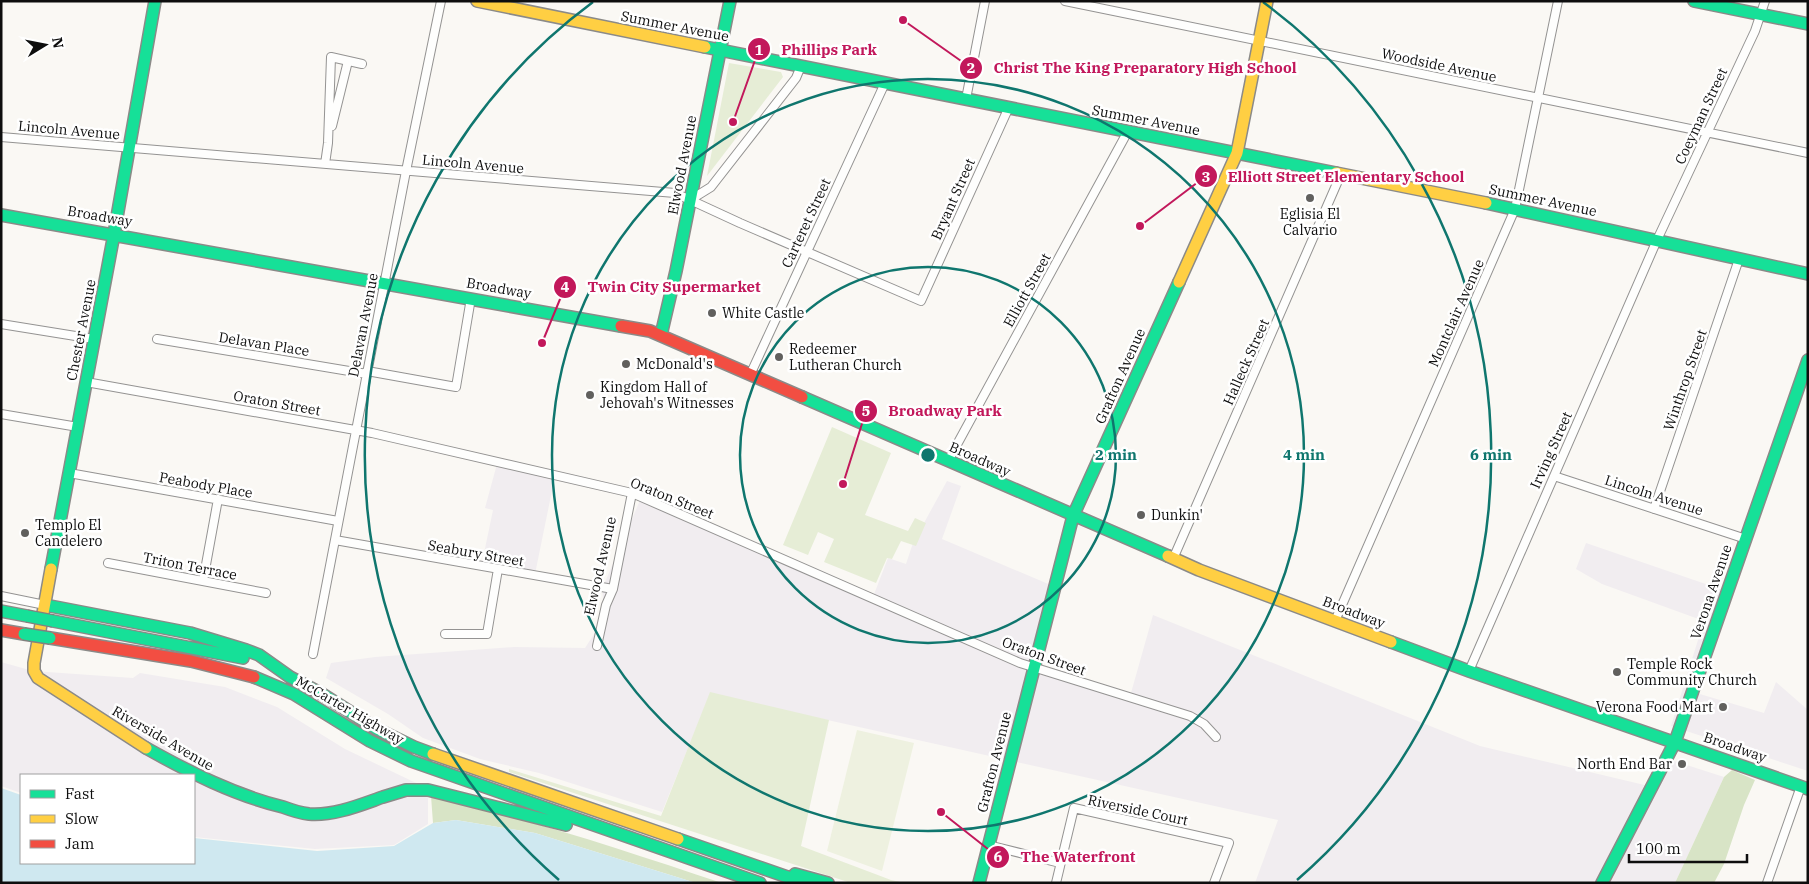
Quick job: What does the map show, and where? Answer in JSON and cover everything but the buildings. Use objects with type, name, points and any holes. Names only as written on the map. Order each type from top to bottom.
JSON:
[{"type":"main road","name":"Chester Avenue","points":[[34,663],[114,234],[155,1]]},
{"type":"main road","name":"Summer Avenue","points":[[477,1],[1515,209],[1808,274]]},
{"type":"main road","name":"Elwood Avenue","points":[[661,335],[676,271],[730,1]]},
{"type":"main road","name":"Grafton Avenue","points":[[979,883],[1073,516],[1237,153],[1266,1]]},
{"type":"main road","points":[[1694,1],[1808,24]]},
{"type":"main road","name":"Broadway","points":[[1,215],[641,328],[661,335],[1173,559],[1469,671],[1804,788]]},
{"type":"main road","name":"Verona Avenue","points":[[1602,883],[1675,742],[1808,360]]},
{"type":"main road","points":[[44,605],[205,636],[259,656],[290,677],[322,694],[377,729],[414,747],[805,883]]},
{"type":"main road","name":"McCarter Highway","points":[[1,611],[236,656],[290,677]]},
{"type":"main road","name":"McCarter Highway","points":[[1,630],[191,661],[254,677],[294,694],[370,741],[411,761],[760,883]]},
{"type":"main road","name":"Riverside Avenue","points":[[34,663],[34,671],[38,678],[161,757],[193,774]]},
{"type":"main road","name":"Riverside Avenue","points":[[195,775],[226,789],[307,814],[319,815],[346,810],[406,790],[428,790],[534,816],[726,871]]},
{"type":"main road","points":[[744,862],[828,883]]},
{"type":"street","name":"Delavan Avenue","points":[[313,654],[384,282],[441,1]]},
{"type":"street","points":[[966,99],[985,1]]},
{"type":"street","name":"Woodside Avenue","points":[[1065,1],[1808,153]]},
{"type":"street","name":"Montclair Avenue","points":[[1335,621],[1515,209],[1558,1]]},
{"type":"street","name":"Coeyman Street","points":[[1657,240],[1755,31],[1765,1]]},
{"type":"street","points":[[325,164],[328,142],[331,57],[362,64]]},
{"type":"street","points":[[328,142],[348,61]]},
{"type":"street","points":[[690,200],[711,187],[796,78],[801,66]]},
{"type":"street","name":"Carteret Street","points":[[750,375],[885,83]]},
{"type":"street","name":"Bryant Street","points":[[921,301],[1008,108]]},
{"type":"street","name":"Elliott Street","points":[[948,461],[1128,131]]},
{"type":"street","name":"Lincoln Avenue","points":[[1,137],[670,192],[921,301]]},
{"type":"street","name":"Halleck Street","points":[[1173,559],[1341,174]]},
{"type":"street","name":"Irving Street","points":[[1469,671],[1657,240]]},
{"type":"street","name":"Winthrop Street","points":[[1654,508],[1739,258]]},
{"type":"street","name":"Delavan Place","points":[[157,339],[456,387],[471,298]]},
{"type":"street","points":[[1,324],[94,339]]},
{"type":"street","name":"Oraton Street","points":[[86,382],[356,430],[632,493],[1033,668],[1190,716],[1204,724],[1216,736]]},
{"type":"street","points":[[1,414],[78,427]]},
{"type":"street","name":"Peabody Place","points":[[69,473],[338,521]]},
{"type":"street","name":"Lincoln Avenue","points":[[1554,476],[1746,539]]},
{"type":"street","name":"Elwood Avenue","points":[[597,646],[606,605],[613,589],[632,493]]},
{"type":"street","points":[[203,581],[218,499]]},
{"type":"street","name":"Seabury Street","points":[[335,540],[613,589]]},
{"type":"street","name":"Triton Terrace","points":[[108,563],[266,593]]},
{"type":"street","points":[[445,634],[487,634],[498,569]]},
{"type":"street","points":[[1,596],[44,605]]},
{"type":"street","points":[[1767,883],[1804,788]]},
{"type":"street","name":"Riverside Court","points":[[1056,883],[1074,808],[1230,843],[1214,883]]},
{"type":"street","points":[[988,845],[1060,863]]},
{"type":"shaded area","points":[[497,464],[555,476],[535,574],[482,563],[493,510],[485,508]]},
{"type":"shaded area","points":[[947,481],[961,486],[942,539],[1053,586],[1033,668],[1129,700],[1153,615],[1480,746],[1653,787],[1668,759],[1724,777],[1675,883],[1255,883],[1278,820],[710,694],[662,812],[539,773],[480,759],[423,738],[388,714],[326,678],[331,663],[375,657],[514,647],[585,648],[605,617],[602,589],[641,498],[873,597],[888,558],[906,564],[913,543]]},
{"type":"shaded area","points":[[1586,543],[1729,592],[1693,692],[1764,713],[1776,682],[1808,710],[1808,771],[1671,726],[1704,621],[1602,584],[1576,569]]},
{"type":"shaded area","points":[[1,662],[33,671],[133,678],[140,673],[225,687],[277,707],[345,749],[428,787],[428,824],[394,845],[315,849],[195,837],[195,774],[20,774],[20,793],[1,786]]},
{"type":"green space","points":[[729,63],[781,72],[783,77],[707,176]]},
{"type":"green space","points":[[832,427],[891,453],[865,515],[908,531],[915,518],[926,523],[916,546],[901,541],[892,559],[887,558],[876,583],[824,562],[834,539],[818,532],[808,555],[783,545]]},
{"type":"green space","points":[[710,692],[829,720],[801,846],[891,880],[905,883],[851,883],[509,772],[509,769],[661,816]]},
{"type":"green space","points":[[857,730],[914,743],[882,871],[827,851]]},
{"type":"green space","points":[[1732,770],[1755,780],[1744,805],[1724,864],[1714,883],[1675,883],[1724,777]]},
{"type":"green space","points":[[431,796],[541,825],[722,883],[696,883],[535,833],[456,820],[433,823]]},
{"type":"water","points":[[1,788],[20,795],[20,864],[195,864],[195,838],[317,851],[394,846],[433,823],[456,820],[535,833],[696,883],[1,883]]},
{"type":"traffic: fast","points":[[51,569],[114,234],[155,1]]},
{"type":"traffic: fast","points":[[661,335],[676,271],[730,1]]},
{"type":"traffic: fast","points":[[1694,1],[1808,24]]},
{"type":"traffic: fast","points":[[705,47],[1336,173]]},
{"type":"traffic: fast","points":[[1486,203],[1808,274]]},
{"type":"traffic: fast","points":[[1,215],[621,326]]},
{"type":"traffic: fast","points":[[979,883],[1073,516],[1179,282]]},
{"type":"traffic: fast","points":[[1602,883],[1675,742],[1808,360]]},
{"type":"traffic: fast","points":[[802,397],[1168,556]]},
{"type":"traffic: fast","points":[[45,605],[190,633],[246,650],[259,655],[290,677],[322,694],[377,729],[433,754]]},
{"type":"traffic: fast","points":[[1,611],[27,616]]},
{"type":"traffic: fast","points":[[27,616],[53,621]]},
{"type":"traffic: fast","points":[[53,621],[243,658]]},
{"type":"traffic: fast","points":[[24,634],[50,638]]},
{"type":"traffic: fast","points":[[1391,642],[1808,789]]},
{"type":"traffic: fast","points":[[254,677],[294,694],[370,741],[411,761],[760,883]]},
{"type":"traffic: fast","points":[[146,748],[195,774],[229,789],[302,813],[337,812],[383,797]]},
{"type":"traffic: fast","points":[[383,797],[406,790],[428,790],[566,825]]},
{"type":"traffic: fast","points":[[678,839],[805,883]]},
{"type":"traffic: fast","points":[[795,874],[828,883]]},
{"type":"traffic: slow","points":[[477,1],[705,47]]},
{"type":"traffic: slow","points":[[1179,282],[1237,153],[1267,1]]},
{"type":"traffic: slow","points":[[1336,173],[1486,203]]},
{"type":"traffic: slow","points":[[1168,556],[1199,570],[1391,642]]},
{"type":"traffic: slow","points":[[51,569],[34,671],[38,678],[146,748]]},
{"type":"traffic: slow","points":[[433,754],[678,839]]},
{"type":"traffic: jam","points":[[621,326],[650,331],[802,397]]},
{"type":"traffic: jam","points":[[1,630],[24,634]]},
{"type":"traffic: jam","points":[[50,638],[191,661],[254,677]]},
{"type":"place","name":"Christ The King Preparatory High School","points":[[903,20]]},
{"type":"place","name":"Phillips Park","points":[[733,122]]},
{"type":"place","name":"Eglisia El Calvario","points":[[1310,198]]},
{"type":"place","name":"Elliott Street Elementary School","points":[[1140,226]]},
{"type":"place","name":"White Castle","points":[[712,313]]},
{"type":"place","name":"Twin City Supermarket","points":[[542,343]]},
{"type":"place","name":"Redeemer Lutheran Church","points":[[779,357]]},
{"type":"place","name":"McDonald's","points":[[626,364]]},
{"type":"place","name":"Kingdom Hall of Jehovah's Witnesses","points":[[590,395]]},
{"type":"place","name":"Broadway Park","points":[[843,484]]},
{"type":"place","name":"Dunkin'","points":[[1141,515]]},
{"type":"place","name":"Templo El Candelero","points":[[25,533]]},
{"type":"place","name":"Temple Rock Community Church","points":[[1617,672]]},
{"type":"place","name":"Verona Food Mart","points":[[1723,707]]},
{"type":"place","name":"North End Bar","points":[[1682,764]]},
{"type":"place","name":"The Waterfront","points":[[941,812]]}]
